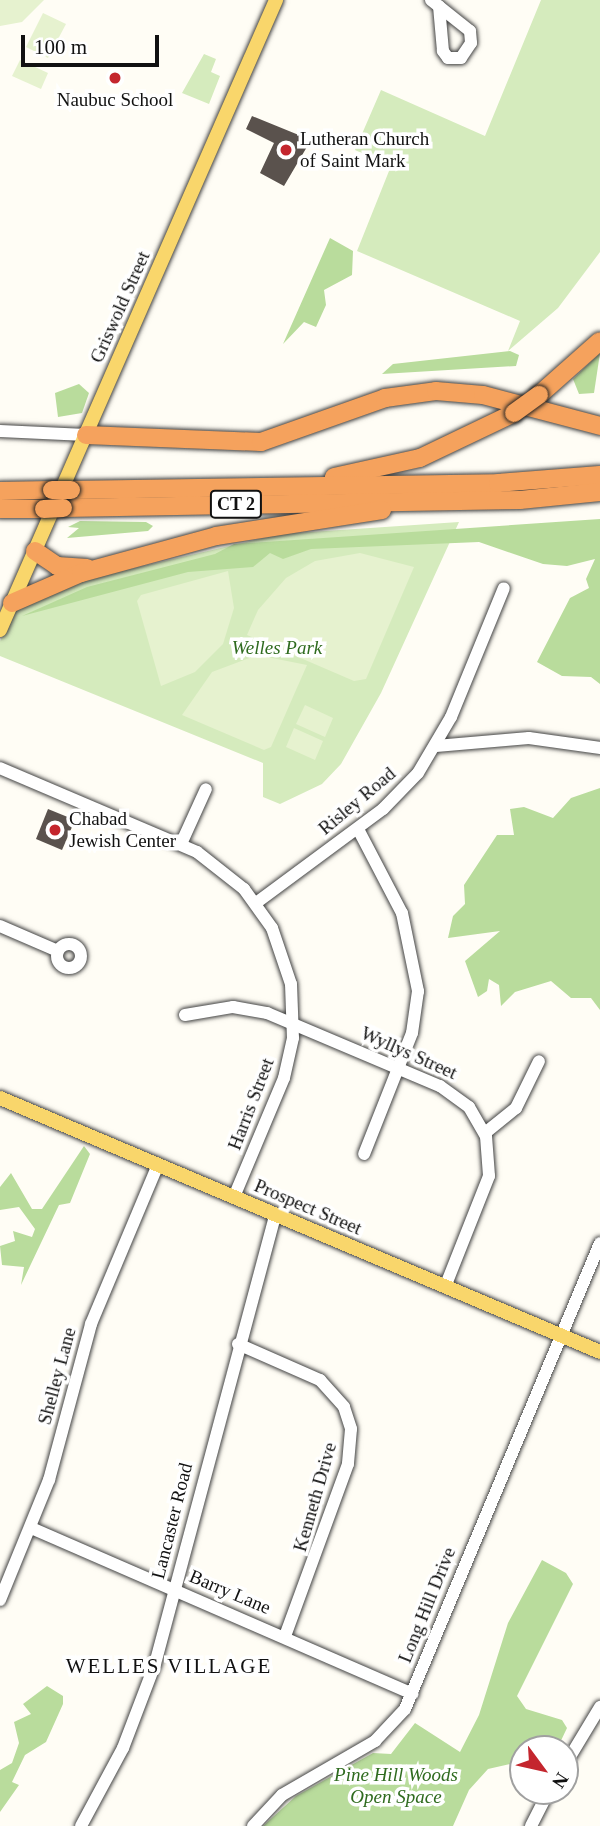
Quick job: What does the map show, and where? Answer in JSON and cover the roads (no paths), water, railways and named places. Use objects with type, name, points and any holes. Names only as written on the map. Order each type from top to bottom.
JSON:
[{"type":"highway","points":[[268,487],[412,460],[514,413],[539,395],[600,341]]},
{"type":"highway","points":[[86,435],[253,443],[385,398],[436,391],[483,395],[600,426]]},
{"type":"highway","name":"CT 2","points":[[0,491],[498,483],[600,475]]},
{"type":"highway","name":"CT 2","points":[[0,509],[409,501],[600,492]]},
{"type":"highway","points":[[12,603],[97,568],[240,530],[371,513],[409,501]]},
{"type":"highway","points":[[35,551],[59,566],[97,568]]},
{"type":"main road","name":"Griswold Street","points":[[0,630],[276,0]]},
{"type":"main road","name":"Prospect Street","points":[[0,1098],[600,1352]]},
{"type":"street","points":[[0,431],[86,435]]},
{"type":"street","name":"Risley Road","points":[[256,903],[358,828],[407,786],[436,746],[504,588]]},
{"type":"street","points":[[436,746],[529,738],[600,748]]},
{"type":"street","name":"Harris Street","points":[[0,768],[181,844],[221,869],[256,903],[284,957],[294,1024],[284,1078],[234,1197]]},
{"type":"street","points":[[181,844],[206,789]]},
{"type":"street","points":[[358,828],[396,897],[416,963],[415,1019],[399,1068],[364,1154]]},
{"type":"street","points":[[0,926],[58,951]]},
{"type":"street","name":"Wyllys Street","points":[[185,1015],[242,1008],[294,1024],[456,1095],[485,1133]]},
{"type":"street","points":[[445,1286],[487,1184],[485,1133],[516,1108],[539,1061]]},
{"type":"street","name":"Shelley Lane","points":[[0,1600],[31,1528],[91,1324],[158,1165]]},
{"type":"street","name":"Lancaster Road","points":[[81,1826],[135,1721],[174,1589],[275,1214]]},
{"type":"street","name":"Long Hill Drive","points":[[253,1826],[282,1795],[383,1735],[412,1695],[600,1242]]},
{"type":"street","name":"Kenneth Drive","points":[[238,1344],[320,1380],[344,1407],[351,1430],[344,1478],[285,1636]]},
{"type":"street","name":"Barry Lane","points":[[31,1528],[285,1636],[412,1695]]},
{"type":"street","points":[[579,1742],[600,1707]]},
{"type":"street","points":[[531,1826],[542,1805]]},
{"type":"place","name":"Naubuc School","points":[[115,78]]},
{"type":"place","name":"Lutheran Church of Saint Mark","points":[[286,150]]},
{"type":"place","name":"Chabad Jewish Center","points":[[55,830]]},
{"type":"district","name":"WELLES VILLAGE","points":[[169,1666]]},
{"type":"park label","name":"Welles Park","points":[[277,648]]},
{"type":"park label","name":"Pine Hill Woods Open Space","points":[[396,1786]]}]
